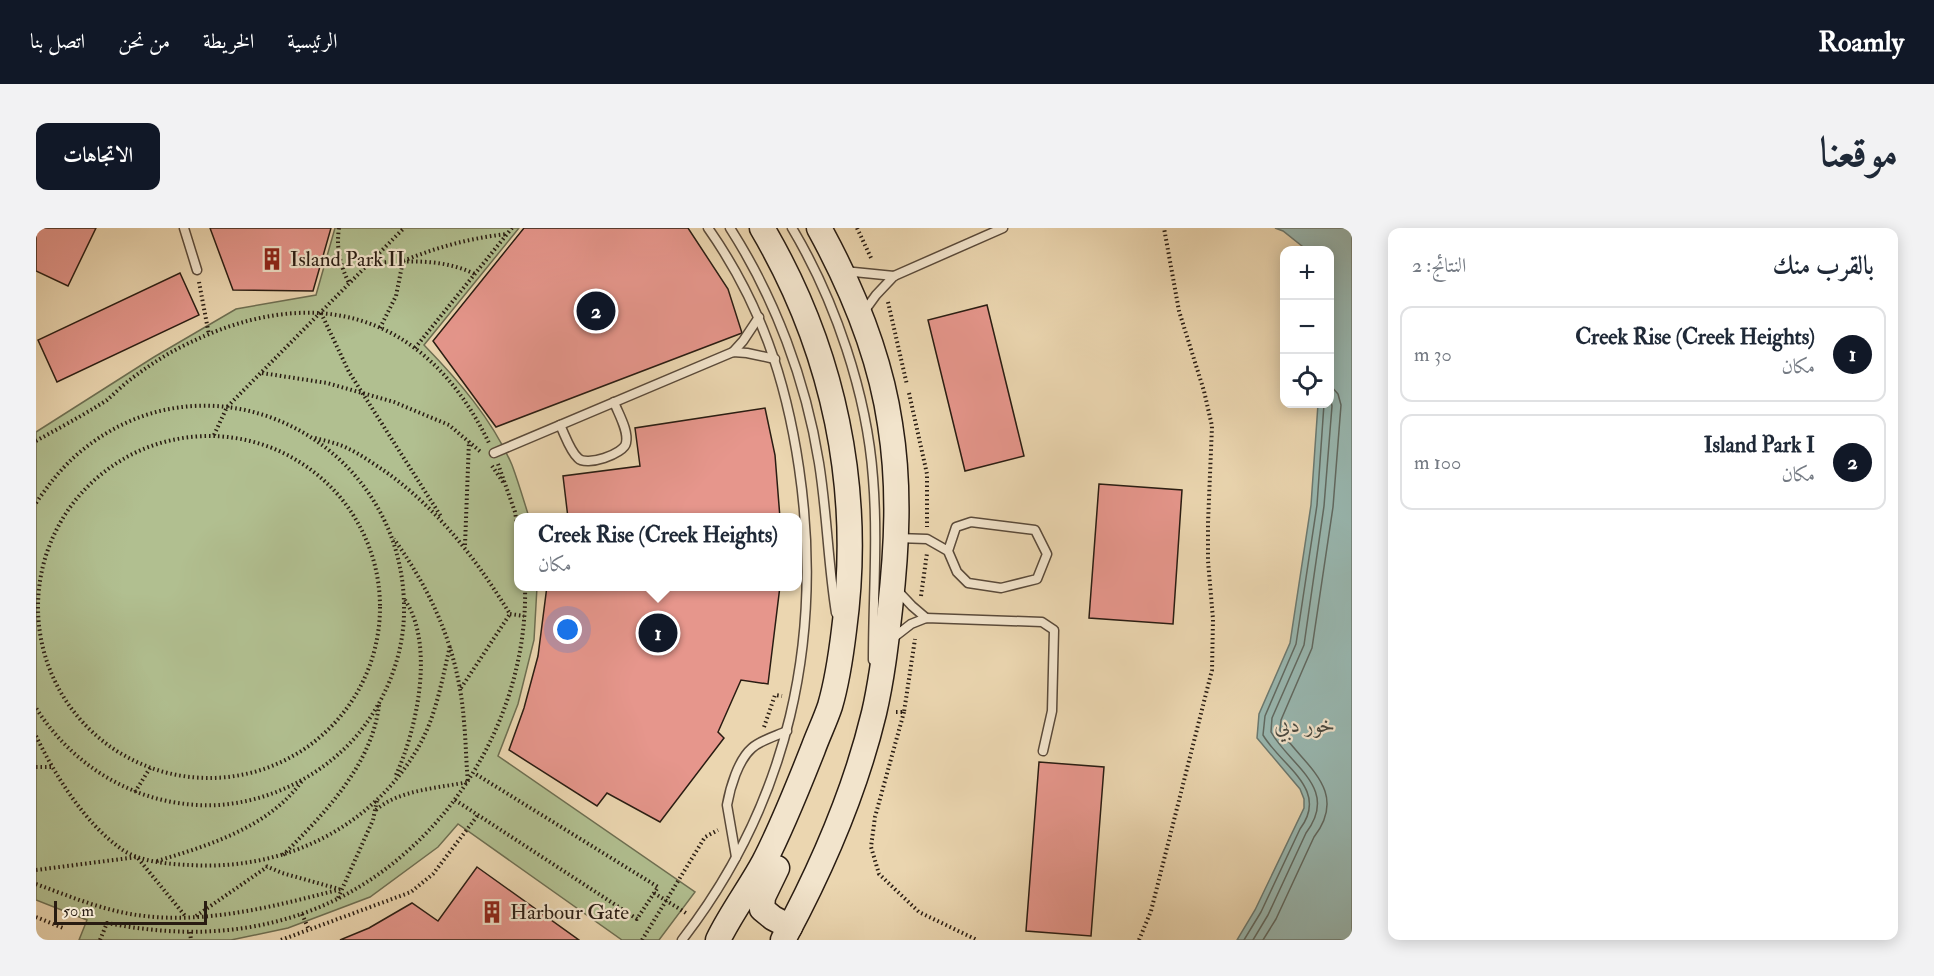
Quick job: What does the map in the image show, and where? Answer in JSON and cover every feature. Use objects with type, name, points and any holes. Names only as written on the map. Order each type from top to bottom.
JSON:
[{"type":"street","points":[[718,940],[764,862],[799,786],[830,706],[842,648],[851,558],[848,485],[843,448],[827,376],[797,293],[762,228]]},
{"type":"street","points":[[815,744],[814,782],[763,897],[762,909],[787,934],[812,885],[848,800],[876,702],[893,585],[898,513],[896,468],[890,422],[880,377],[860,317],[819,228]]},
{"type":"lane","points":[[184,228],[197,270]]},
{"type":"lane","points":[[682,940],[723,881],[736,857],[765,795],[787,730],[804,642],[808,564],[803,500],[791,420],[775,359],[759,317],[741,280],[708,228]]},
{"type":"lane","points":[[730,228],[747,254],[769,298],[788,344],[802,390],[819,460],[831,585],[842,648]]},
{"type":"lane","points":[[792,228],[817,276],[848,355],[868,435],[875,516],[873,626],[876,702]]},
{"type":"lane","points":[[860,317],[894,276],[1003,228]]},
{"type":"lane","points":[[840,270],[894,276]]},
{"type":"lane","points":[[489,454],[733,352],[743,342],[759,317]]},
{"type":"lane","points":[[733,352],[775,359]]},
{"type":"lane","points":[[560,425],[576,456],[583,462],[620,452],[626,445],[627,436],[614,402]]},
{"type":"lane","points":[[896,538],[927,539],[948,551],[957,572],[968,583],[1001,588],[1037,579],[1047,554],[1035,530],[971,522],[956,527],[948,551]]},
{"type":"lane","points":[[893,585],[926,618]]},
{"type":"lane","points":[[885,647],[897,633],[926,618],[1042,622],[1054,630],[1052,711],[1043,751]]},
{"type":"lane","points":[[736,857],[727,805],[728,796],[743,760],[752,748],[787,730]]},
{"type":"path","points":[[339,228],[339,255],[349,283]]},
{"type":"path","points":[[214,435],[227,407],[404,228]]},
{"type":"path","points":[[415,348],[512,228]]},
{"type":"path","points":[[857,228],[866,243],[878,275]]},
{"type":"path","points":[[1139,940],[1151,910],[1212,670],[1213,619],[1208,561],[1208,523],[1212,426],[1204,391],[1179,311],[1164,228]]},
{"type":"path","points":[[403,261],[444,246],[507,234]]},
{"type":"path","points":[[380,328],[396,296],[403,261]]},
{"type":"path","points":[[369,263],[438,262],[476,274]]},
{"type":"path","points":[[197,270],[209,335]]},
{"type":"path","points":[[321,313],[360,391],[446,524]]},
{"type":"path","points":[[36,441],[107,399],[155,362],[209,335],[264,318],[321,313],[341,316],[380,328],[415,348],[432,361],[459,391],[507,487],[514,513]]},
{"type":"path","points":[[261,373],[327,383],[360,391],[427,414],[449,425],[489,454]]},
{"type":"path","points":[[36,503],[63,467],[80,452],[118,427],[160,412],[205,406],[227,407],[266,416],[311,437],[339,458],[368,490],[392,536],[422,581],[435,607],[450,646],[460,689],[468,782]]},
{"type":"path","points":[[214,435],[250,440],[285,453],[316,473],[342,499],[362,530],[375,565],[380,602],[376,639],[366,675],[347,707],[323,735],[293,756],[259,771],[222,778],[186,777],[150,768],[117,751],[95,734],[65,699],[48,666],[39,630],[39,592],[46,556],[60,522],[82,492],[109,467],[141,449],[177,438],[214,435]]},
{"type":"path","points":[[311,437],[347,448],[400,482],[446,524],[465,546],[510,614],[525,616]]},
{"type":"path","points":[[465,546],[469,441]]},
{"type":"path","points":[[490,464],[507,487]]},
{"type":"path","points":[[36,708],[49,727],[79,758],[96,772],[135,792],[177,803],[220,805],[263,797],[302,780],[338,755],[360,731],[379,704],[396,664],[402,632],[404,600],[403,578],[392,536]]},
{"type":"path","points":[[100,940],[107,923],[165,931],[236,930],[302,914],[338,899],[373,878],[407,851],[424,835],[468,782],[496,731],[512,687],[522,641],[525,591]]},
{"type":"path","points":[[392,783],[403,760],[410,737],[419,687],[420,661],[416,625],[404,600]]},
{"type":"path","points":[[460,689],[510,614]]},
{"type":"path","points":[[36,736],[71,795],[120,848],[137,857],[177,865],[220,866],[261,862],[302,849],[331,834],[377,799],[392,783],[412,756],[429,727],[450,646]]},
{"type":"path","points":[[281,856],[327,808],[365,752],[375,730],[379,704]]},
{"type":"path","points":[[904,712],[875,817],[871,847],[879,874],[919,912],[977,940]]},
{"type":"path","points":[[36,767],[52,766]]},
{"type":"path","points":[[135,792],[150,768]]},
{"type":"path","points":[[454,800],[637,919],[658,887],[474,773]]},
{"type":"path","points":[[156,861],[217,841],[248,826],[276,809],[293,793],[302,780]]},
{"type":"path","points":[[376,810],[400,796],[468,782]]},
{"type":"path","points":[[338,899],[373,820],[377,799]]},
{"type":"path","points":[[281,940],[411,892],[433,874],[478,815]]},
{"type":"path","points":[[36,870],[137,857]]},
{"type":"path","points":[[137,857],[186,917]]},
{"type":"path","points":[[261,862],[282,873],[341,890]]},
{"type":"path","points":[[194,917],[267,867]]},
{"type":"path","points":[[36,884],[109,909],[137,915],[186,917],[264,908],[341,890]]},
{"type":"path","points":[[302,914],[309,930]]},
{"type":"path","points":[[36,917],[63,928]]},
{"type":"path","points":[[190,932],[191,940]]},
{"type":"green space","points":[[335,228],[519,228],[424,345],[462,386],[495,432],[512,465],[528,513],[514,513],[514,591],[537,591],[534,640],[518,704],[498,756],[695,892],[659,940],[622,940],[458,824],[438,847],[370,897],[288,928],[231,940],[79,940],[87,920],[36,900],[36,432],[154,357],[236,309],[316,295]]},
{"type":"water","name":"خور دبي","points":[[1275,228],[1352,228],[1352,940],[1237,940],[1255,910],[1304,808],[1304,799],[1300,789],[1257,738],[1259,714],[1290,643],[1311,505],[1318,408],[1334,408],[1334,246],[1302,246],[1283,231]]},
{"type":"building","points":[[36,228],[96,228],[68,286],[36,271]]},
{"type":"building","name":"Island Park II","points":[[210,228],[331,228],[313,291],[233,290]]},
{"type":"building","points":[[524,228],[688,228],[728,289],[742,333],[496,427],[433,341]]},
{"type":"building","points":[[180,273],[199,315],[57,382],[38,340]]},
{"type":"building","points":[[987,305],[1024,456],[965,471],[928,320]]},
{"type":"building","points":[[765,408],[775,455],[780,513],[567,513],[563,476],[640,466],[635,428]]},
{"type":"building","points":[[1099,484],[1182,490],[1173,624],[1089,618]]},
{"type":"building","points":[[546,591],[779,591],[768,684],[741,680],[718,732],[724,738],[660,822],[607,793],[597,806],[509,750],[524,708],[538,656]]},
{"type":"building","points":[[1039,762],[1104,767],[1091,936],[1026,931]]},
{"type":"building","name":"Harbour Gate","points":[[477,867],[579,940],[340,940],[369,928],[412,903],[438,921]]},
{"type":"place","name":"Island Park II","points":[[272,259]]},
{"type":"place","name":"Island Park I","points":[[596,311]]},
{"type":"place","name":"Creek Rise (Creek Heights)","points":[[658,633]]},
{"type":"place","name":"Harbour Gate","points":[[492,912]]}]
